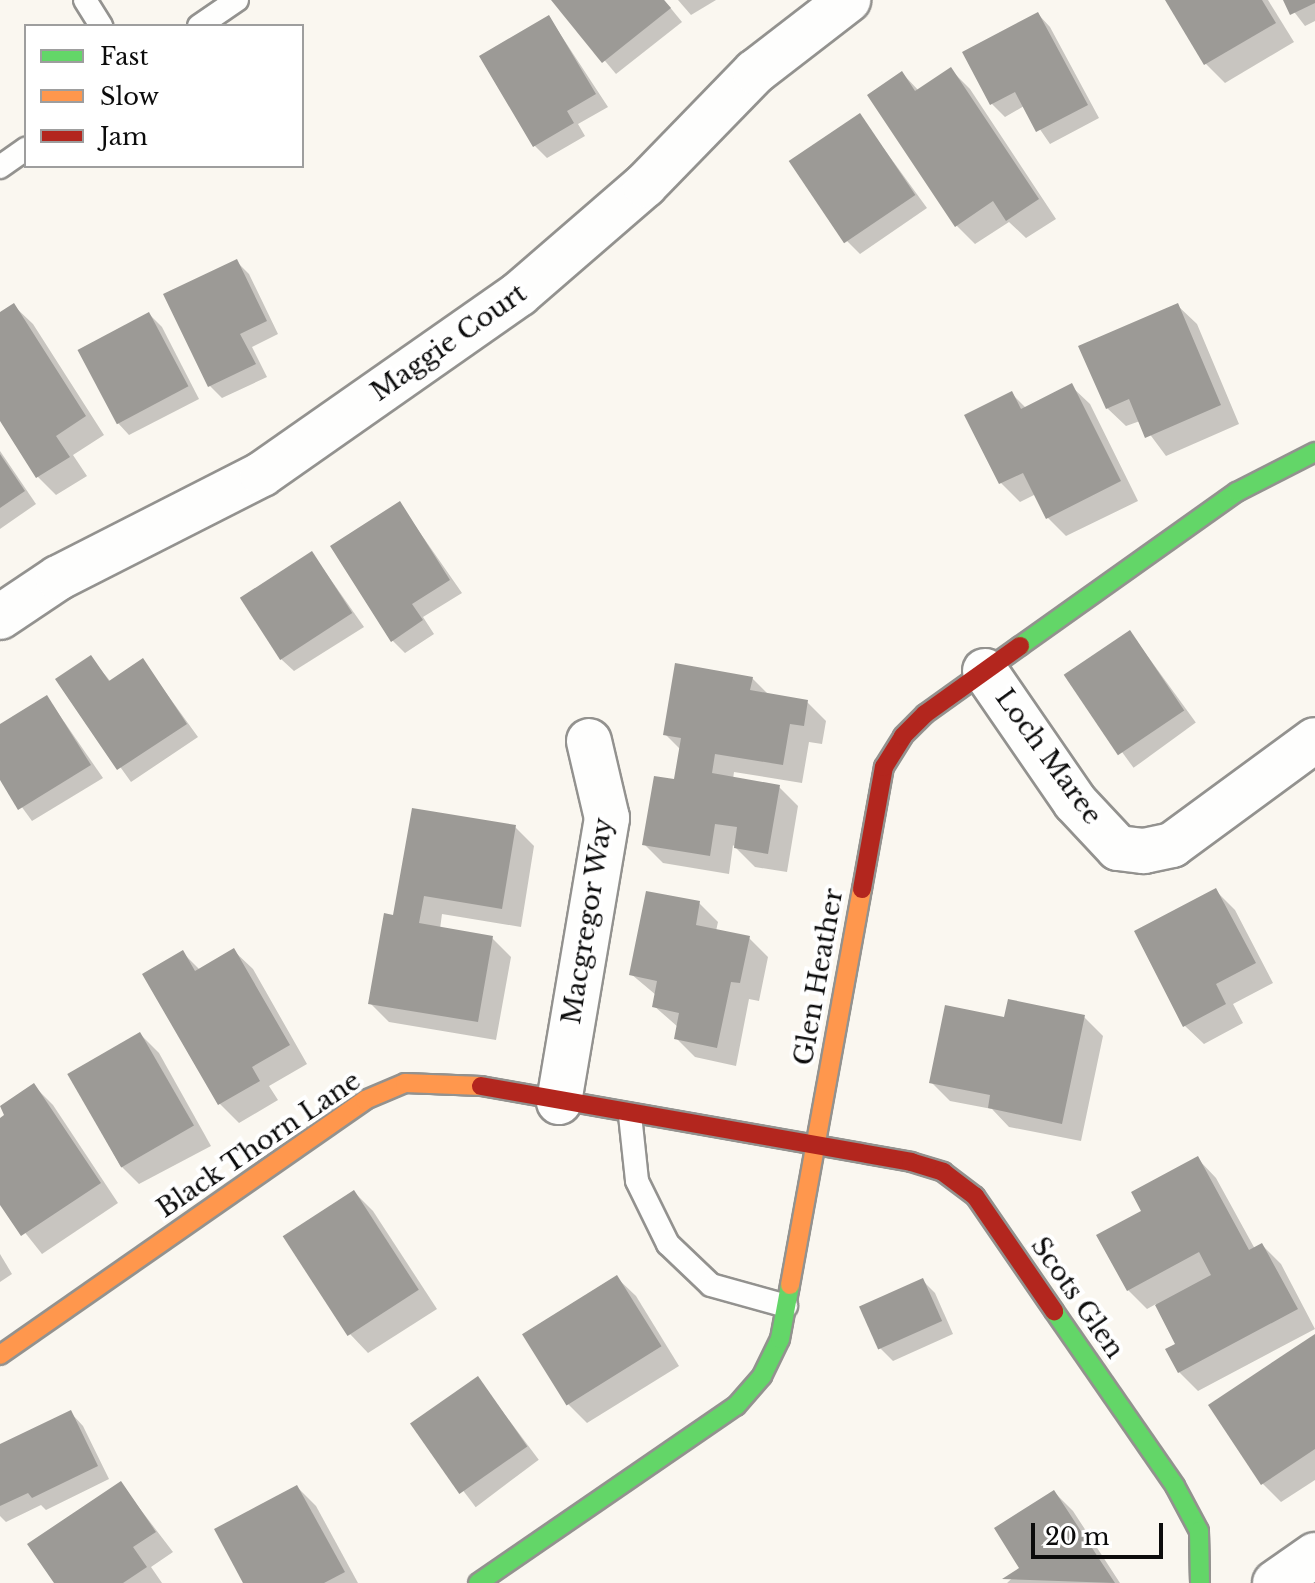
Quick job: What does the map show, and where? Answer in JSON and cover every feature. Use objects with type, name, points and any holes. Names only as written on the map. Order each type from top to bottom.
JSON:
[{"type":"street","name":"Maggie Court","points":[[0,617],[58,578],[262,474],[519,294],[645,185],[755,72],[848,0]]},
{"type":"street","name":"Glen Heather","points":[[478,1583],[736,1406],[762,1376],[780,1339],[884,767],[925,714],[1237,492],[1315,452]]},
{"type":"street","name":"Loch Maree","points":[[985,671],[1075,802],[1118,848],[1144,851],[1172,845],[1315,740]]},
{"type":"street","name":"Macgregor Way","points":[[559,1102],[607,818],[589,741]]},
{"type":"street","name":"Black Thorn Lane","points":[[0,1355],[365,1100],[405,1083],[435,1081],[814,1148]]},
{"type":"street","name":"Scots Glen","points":[[814,1148],[911,1162],[943,1172],[975,1196],[1175,1486],[1199,1531],[1200,1583]]},
{"type":"street","points":[[1275,1583],[1315,1555]]},
{"type":"lane","points":[[85,0],[100,24]]},
{"type":"lane","points":[[202,24],[237,0]]},
{"type":"lane","points":[[0,167],[24,150]]},
{"type":"lane","points":[[630,1115],[637,1181],[668,1244],[711,1285],[786,1306]]},
{"type":"building","points":[[551,0],[664,0],[671,8],[602,63]]},
{"type":"building","points":[[1165,0],[1262,0],[1276,23],[1204,65]]},
{"type":"building","points":[[1283,0],[1315,0],[1315,3],[1290,15]]},
{"type":"building","points":[[1038,12],[1088,105],[1036,132],[1015,92],[990,105],[962,52]]},
{"type":"building","points":[[549,15],[596,94],[567,111],[574,123],[533,147],[479,56]]},
{"type":"building","points":[[951,67],[1039,199],[1006,221],[993,201],[955,227],[867,95],[902,71],[915,91]]},
{"type":"building","points":[[860,113],[915,195],[844,243],[789,161]]},
{"type":"building","points":[[237,259],[267,321],[240,334],[256,364],[208,387],[163,294]]},
{"type":"building","points":[[14,303],[86,416],[56,436],[70,457],[36,478],[0,421],[0,312]]},
{"type":"building","points":[[1178,303],[1221,405],[1145,438],[1129,399],[1106,409],[1078,346]]},
{"type":"building","points":[[149,312],[188,386],[117,424],[77,350]]},
{"type":"building","points":[[1072,383],[1121,481],[1046,519],[1023,473],[999,484],[964,415],[1012,391],[1021,409]]},
{"type":"building","points":[[0,454],[25,491],[0,508]]},
{"type":"building","points":[[400,501],[450,580],[412,604],[423,620],[391,642],[330,546]]},
{"type":"building","points":[[312,551],[352,613],[280,660],[240,598]]},
{"type":"building","points":[[1130,630],[1184,710],[1118,755],[1064,675]]},
{"type":"building","points":[[91,655],[109,681],[143,658],[187,724],[117,770],[55,679]]},
{"type":"building","points":[[675,663],[753,677],[750,690],[808,700],[804,726],[790,724],[783,765],[715,754],[712,773],[780,785],[768,854],[734,848],[737,827],[715,824],[710,856],[642,845],[654,776],[674,779],[681,738],[663,735]]},
{"type":"building","points":[[47,695],[91,765],[18,810],[0,780],[0,724]]},
{"type":"building","points":[[412,808],[516,825],[502,909],[424,896],[419,923],[493,936],[478,1022],[368,1004],[384,913],[393,915]]},
{"type":"building","points":[[1216,888],[1256,963],[1216,984],[1226,1004],[1183,1027],[1134,931]]},
{"type":"building","points":[[646,891],[700,901],[696,925],[750,936],[740,983],[731,982],[717,1048],[674,1039],[679,1013],[652,1007],[657,981],[629,975]]},
{"type":"building","points":[[234,948],[290,1045],[252,1067],[260,1081],[218,1105],[142,974],[183,950],[195,971]]},
{"type":"building","points":[[1008,999],[1085,1015],[1062,1124],[988,1108],[990,1095],[929,1083],[945,1005],[1004,1017]]},
{"type":"building","points":[[140,1032],[194,1126],[121,1168],[67,1074]]},
{"type":"building","points":[[34,1083],[101,1183],[21,1236],[0,1205],[0,1118],[4,1115],[0,1106]]},
{"type":"building","points":[[1198,1156],[1249,1250],[1262,1243],[1298,1309],[1178,1373],[1165,1349],[1175,1344],[1155,1305],[1211,1275],[1199,1252],[1127,1291],[1096,1235],[1141,1211],[1131,1192]]},
{"type":"building","points":[[354,1190],[419,1290],[348,1336],[283,1236]]},
{"type":"building","points":[[617,1275],[662,1346],[567,1406],[522,1334]]},
{"type":"building","points":[[923,1278],[942,1321],[878,1349],[859,1306]]},
{"type":"building","points":[[1315,1334],[1315,1449],[1261,1485],[1208,1405]]},
{"type":"building","points":[[478,1376],[527,1446],[459,1494],[410,1424]]},
{"type":"building","points":[[71,1410],[98,1466],[32,1498],[28,1493],[0,1506],[0,1444]]},
{"type":"building","points":[[121,1481],[156,1532],[133,1547],[147,1567],[123,1583],[54,1583],[27,1544]]},
{"type":"building","points":[[297,1485],[345,1572],[324,1583],[243,1583],[214,1529]]},
{"type":"building","points":[[1054,1490],[1115,1583],[1002,1579],[1019,1568],[994,1528]]},
{"type":"traffic: fast","points":[[1020,646],[1237,492],[1315,452]]},
{"type":"traffic: fast","points":[[478,1583],[736,1406],[762,1376],[780,1339],[790,1285]]},
{"type":"traffic: fast","points":[[1054,1311],[1175,1486],[1199,1531],[1200,1583]]},
{"type":"traffic: slow","points":[[790,1285],[862,889]]},
{"type":"traffic: slow","points":[[0,1355],[365,1100],[405,1083],[481,1086]]},
{"type":"traffic: jam","points":[[862,889],[884,767],[903,736],[925,714],[1020,646]]},
{"type":"traffic: jam","points":[[481,1086],[911,1162],[943,1172],[975,1196],[1054,1311]]}]
